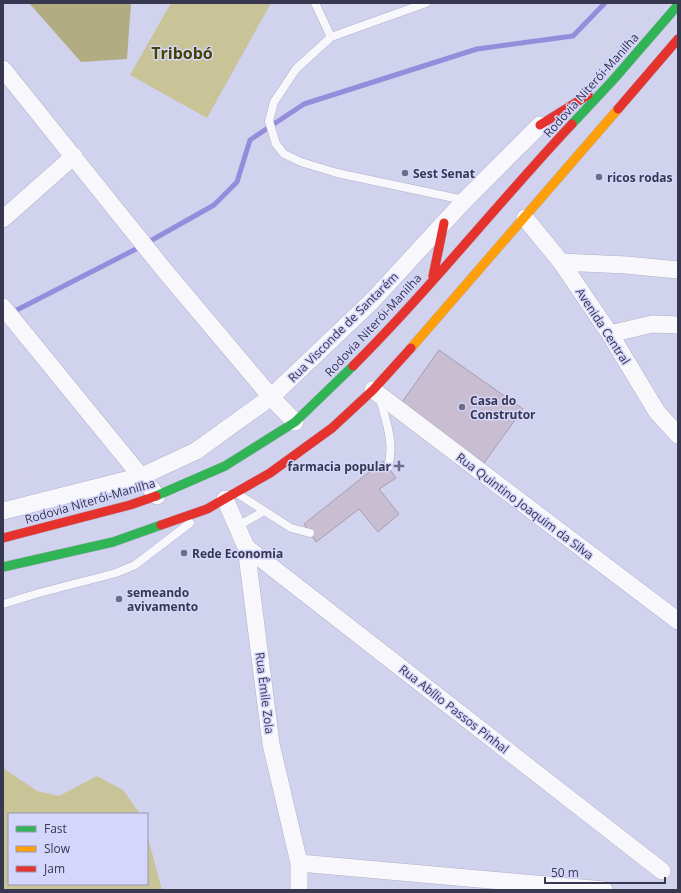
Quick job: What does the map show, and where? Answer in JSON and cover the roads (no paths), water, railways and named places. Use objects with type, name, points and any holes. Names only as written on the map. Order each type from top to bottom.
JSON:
[{"type":"highway","name":"Rodovia Niterói-Manilha","points":[[3,538],[122,507],[157,496],[225,466],[295,422],[334,386],[385,334],[528,171],[614,79],[678,5]]},
{"type":"highway","points":[[3,567],[113,542],[207,509],[270,473],[332,428],[376,393],[678,39]]},
{"type":"highway","points":[[540,125],[614,79]]},
{"type":"highway","points":[[433,278],[444,223]]},
{"type":"street","points":[[3,69],[137,234],[165,271],[271,397],[295,422]]},
{"type":"street","name":"Rua Visconde de Santarém","points":[[3,511],[142,476],[196,451],[271,397],[372,301],[465,200],[540,125]]},
{"type":"street","points":[[3,218],[74,156]]},
{"type":"street","name":"Avenida Central","points":[[525,218],[561,262],[610,334],[657,412],[678,435]]},
{"type":"street","points":[[561,262],[626,265],[678,270]]},
{"type":"street","points":[[3,307],[157,496]]},
{"type":"street","points":[[610,334],[652,324],[678,325]]},
{"type":"street","name":"Rua Quintino Joaquim da Silva","points":[[376,393],[678,622]]},
{"type":"street","name":"Rua Êmile Zola","points":[[230,496],[238,526],[246,547],[271,744],[298,863],[299,890]]},
{"type":"street","name":"Rua Abílio Passos Pinhal","points":[[246,547],[662,871]]},
{"type":"street","points":[[298,863],[604,890]]},
{"type":"lane","points":[[315,3],[331,37]]},
{"type":"lane","points":[[426,3],[331,37],[296,69],[274,102],[269,121],[276,144],[284,154],[337,174],[405,186],[465,200]]},
{"type":"lane","points":[[376,393],[389,431],[391,457],[388,467]]},
{"type":"lane","points":[[230,496],[264,511],[291,528],[310,533]]},
{"type":"lane","points":[[3,604],[39,593],[116,574],[135,565],[162,546],[207,509]]},
{"type":"lane","points":[[238,526],[264,511]]},
{"type":"waterway","points":[[11,313],[136,249],[214,205],[237,182],[250,140],[304,104],[477,49],[573,36],[605,3]]},
{"type":"place","name":"Sest Senat","points":[[405,173]]},
{"type":"place","name":"ricos rodas","points":[[599,177]]},
{"type":"place","name":"Casa do Construtor","points":[[462,407]]},
{"type":"place","name":"farmacia popular","points":[[399,466]]},
{"type":"place","name":"Rede Economia","points":[[184,553]]},
{"type":"place","name":"semeando avivamento","points":[[119,599]]},
{"type":"district","name":"Tribobó","points":[[182,53]]}]
